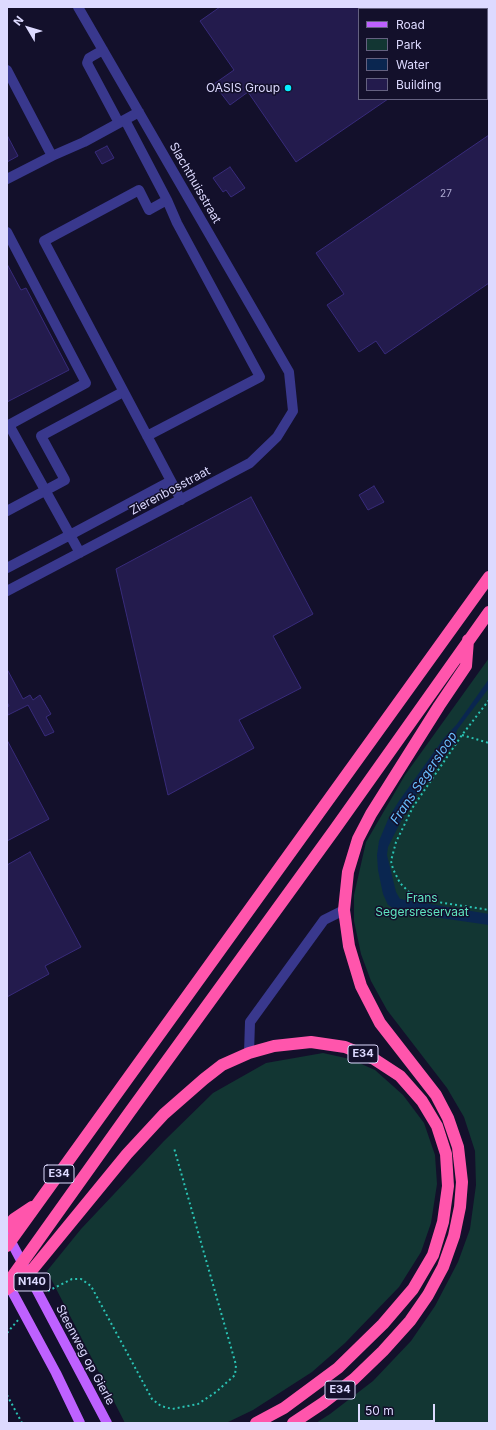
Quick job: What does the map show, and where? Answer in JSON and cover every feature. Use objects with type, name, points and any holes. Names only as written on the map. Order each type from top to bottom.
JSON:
[{"type":"highway","name":"E34","points":[[7,1246],[489,577]]},
{"type":"highway","name":"E34","points":[[7,1283],[335,829],[489,612]]},
{"type":"highway","name":"E34","points":[[293,1423],[323,1403],[354,1379],[383,1351],[410,1321],[428,1295],[442,1267],[454,1236],[460,1207],[462,1182],[458,1147],[448,1118],[436,1095],[380,1023],[361,986],[349,946],[344,910],[348,872],[358,839],[371,814],[466,666],[468,640]]},
{"type":"highway","name":"E34","points":[[7,1288],[32,1270],[127,1154],[164,1114],[222,1065],[249,1053],[274,1046],[310,1042],[345,1047],[374,1059],[400,1076],[422,1101],[437,1126],[446,1154],[448,1186],[443,1222],[433,1254],[413,1289],[383,1324],[338,1368],[284,1408],[256,1423]]},
{"type":"highway","name":"E34","points":[[7,1227],[14,1219],[37,1205]]},
{"type":"main road","name":"Steenweg op Gierle","points":[[7,1234],[107,1423]]},
{"type":"main road","name":"N140","points":[[7,1283],[56,1373],[80,1423]]},
{"type":"street","name":"Slachthuisstraat","points":[[78,7],[289,372]]},
{"type":"street","points":[[103,50],[89,58],[86,62],[167,200],[177,223],[260,377],[147,436]]},
{"type":"street","points":[[7,70],[52,156]]},
{"type":"street","points":[[7,179],[52,156],[84,142],[139,112]]},
{"type":"street","points":[[167,200],[149,210],[139,190],[44,241],[181,500]]},
{"type":"street","points":[[7,232],[86,383],[8,425],[80,553]]},
{"type":"street","name":"Zierenbosstraat","points":[[7,591],[250,463],[277,437],[293,411],[289,372]]},
{"type":"street","points":[[7,511],[65,480],[41,436],[124,392]]},
{"type":"street","points":[[7,568],[171,481]]},
{"type":"street","points":[[249,1053],[250,1022],[324,920],[344,910]]},
{"type":"path","points":[[489,700],[462,735],[413,807],[396,842],[391,861],[400,883],[412,895],[424,900],[489,910]]},
{"type":"path","points":[[462,735],[489,743]]},
{"type":"path","points":[[42,1293],[72,1279],[81,1279],[91,1286],[152,1399],[161,1406],[172,1409],[198,1404],[216,1392],[235,1375],[236,1365],[174,1148]]},
{"type":"path","points":[[7,1333],[19,1319]]},
{"type":"path","points":[[7,1395],[22,1423]]},
{"type":"green space","name":"Frans Segersreservaat","points":[[489,658],[489,1423],[316,1423],[373,1381],[411,1341],[435,1306],[458,1262],[470,1229],[476,1185],[475,1151],[464,1117],[447,1088],[387,1010],[371,981],[361,954],[354,921],[354,895],[366,842],[405,775]]},
{"type":"green space","points":[[323,1053],[350,1059],[375,1070],[403,1095],[424,1123],[435,1155],[437,1184],[431,1223],[421,1252],[399,1287],[345,1343],[312,1372],[253,1410],[226,1423],[125,1423],[47,1271],[81,1229],[164,1141],[213,1093],[266,1063]]},
{"type":"water","name":"Frans Segersloop","points":[[489,679],[489,688],[457,730],[454,743],[409,805],[388,847],[387,855],[396,892],[400,899],[489,914],[489,925],[399,912],[388,905],[383,894],[378,870],[377,855],[379,841],[389,817],[399,801]]},
{"type":"building","name":"OASIS Group","points":[[220,7],[359,7],[358,100],[387,100],[296,162],[248,92],[230,105],[214,84],[234,70],[200,21]]},
{"type":"building","points":[[7,135],[18,156],[7,162]]},
{"type":"building","points":[[489,135],[489,283],[385,354],[376,341],[359,352],[327,305],[344,294],[316,253]]},
{"type":"building","points":[[107,146],[114,158],[102,164],[95,152]]},
{"type":"building","points":[[230,167],[245,188],[231,197],[226,190],[223,192],[213,178]]},
{"type":"building","points":[[7,264],[21,290],[26,288],[69,370],[7,402]]},
{"type":"building","points":[[374,486],[384,502],[368,510],[359,495]]},
{"type":"building","points":[[251,497],[313,614],[273,636],[301,688],[239,720],[254,748],[168,795],[116,569]]},
{"type":"building","points":[[7,669],[23,699],[30,695],[33,700],[40,695],[51,714],[46,717],[54,732],[45,736],[28,705],[8,715]]},
{"type":"building","points":[[7,740],[49,819],[7,841]]},
{"type":"building","points":[[30,852],[81,947],[45,966],[49,974],[7,997],[7,865]]},
{"type":"place","name":"OASIS Group","points":[[288,88]]}]
